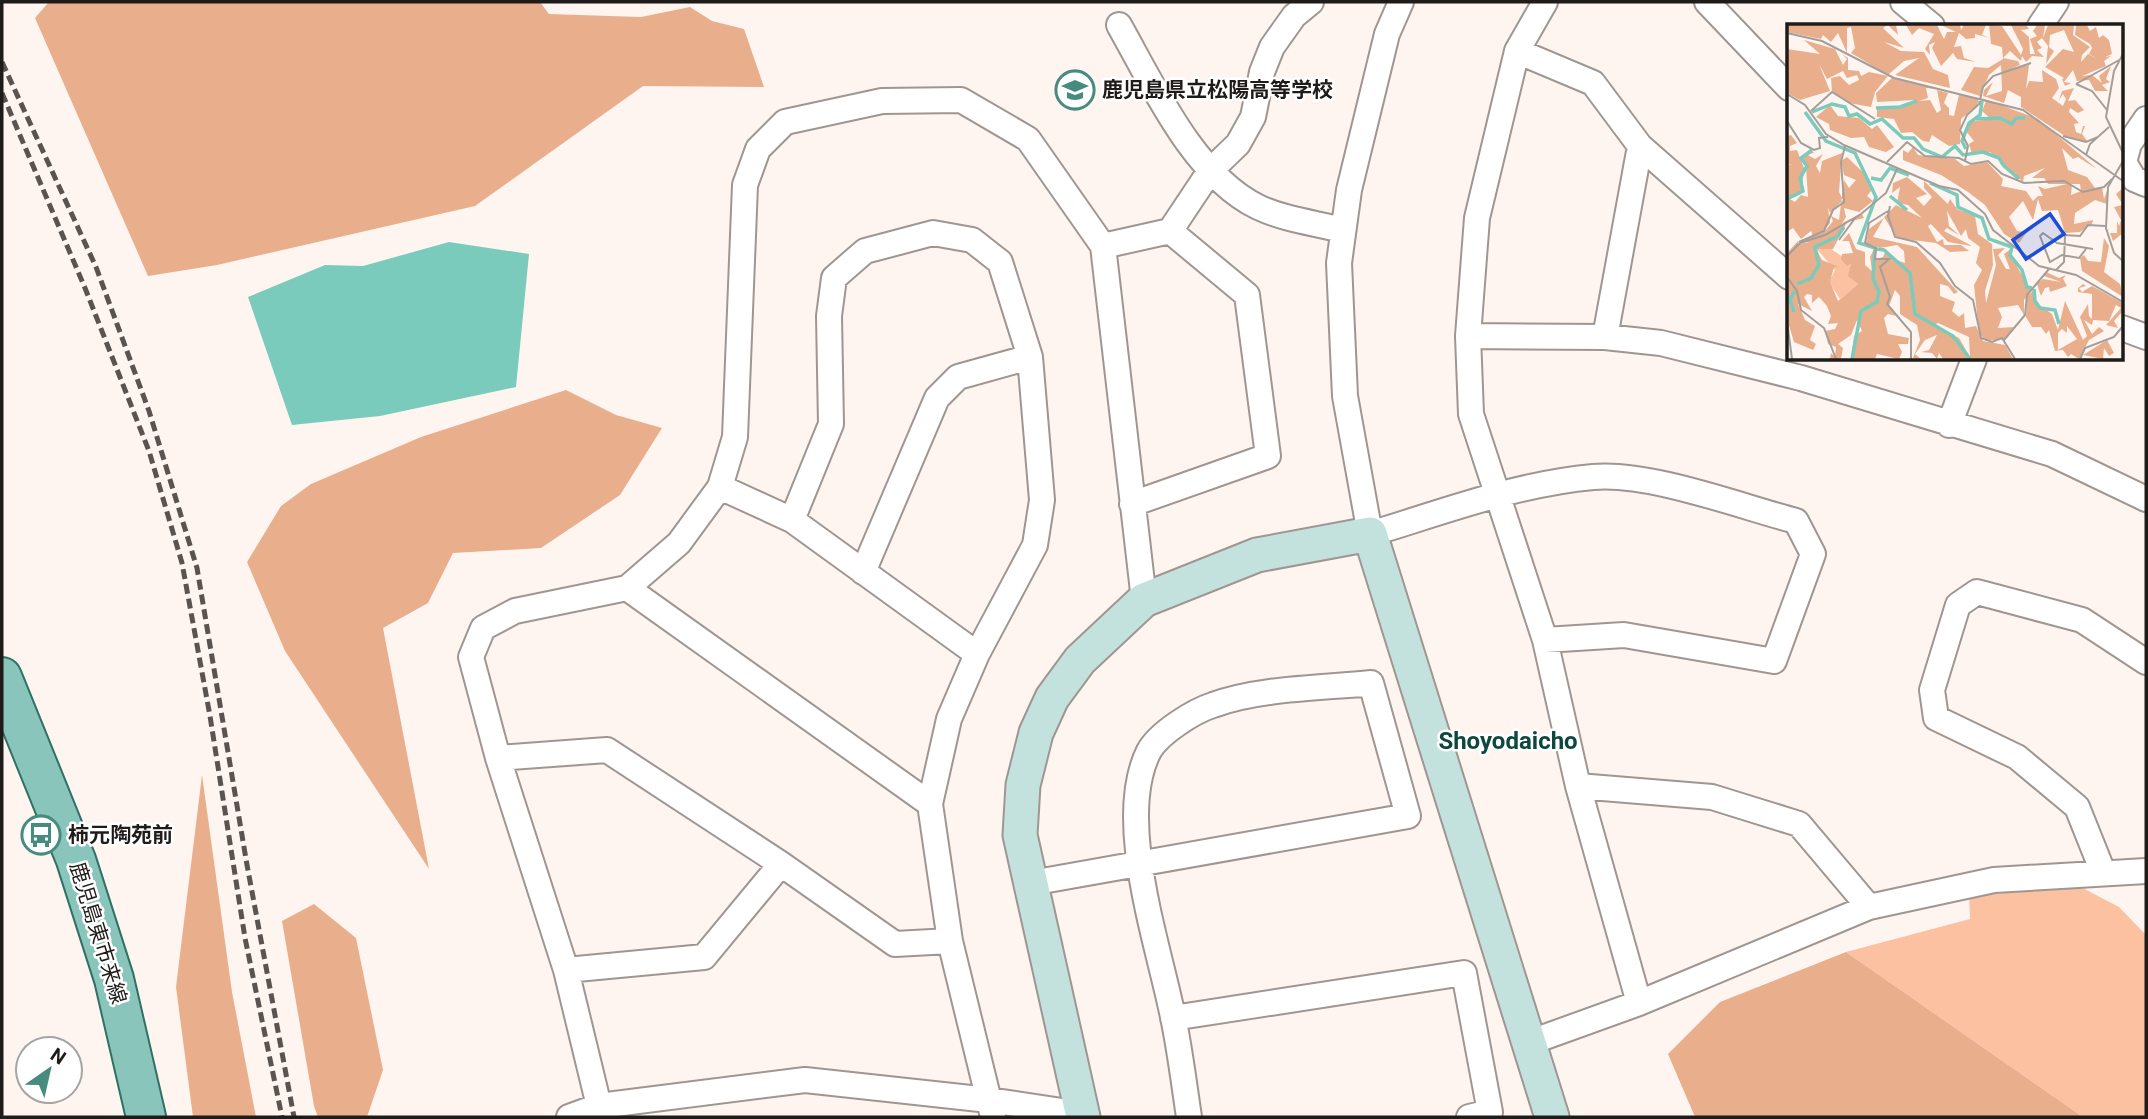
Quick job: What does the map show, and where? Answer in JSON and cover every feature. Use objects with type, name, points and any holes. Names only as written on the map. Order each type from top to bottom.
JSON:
[{"type":"main road","name":"鹿児島東市来線","points":[[2,677],[76,860],[114,979],[146,1117]]},
{"type":"street","points":[[1102,246],[1170,231],[1210,171],[1238,145],[1254,117],[1262,72],[1272,47],[1293,16],[1311,2]]},
{"type":"street","points":[[1401,2],[1387,34],[1342,230],[1339,263],[1345,396],[1370,534],[1531,1042],[1552,1117]]},
{"type":"street","points":[[1545,2],[1517,51],[1477,218],[1468,336],[1471,414],[1545,640],[1578,786],[1639,1003]]},
{"type":"street","points":[[1707,2],[1787,86]]},
{"type":"street","points":[[1903,2],[1930,24]]},
{"type":"street","points":[[2041,24],[2056,2]]},
{"type":"street","points":[[1119,25],[1177,127],[1210,171],[1258,207],[1342,230]]},
{"type":"street","points":[[1517,51],[1593,83],[1640,146],[1787,274]]},
{"type":"street","points":[[599,1106],[566,970],[498,758],[471,657],[483,628],[515,611],[627,588],[679,543],[720,487],[735,437],[745,185],[758,149],[785,122],[882,101],[961,100],[1028,139],[1102,246],[1144,600]]},
{"type":"street","points":[[2146,119],[2129,144],[2124,162],[2134,179],[2146,184]]},
{"type":"street","points":[[1605,337],[1640,146]]},
{"type":"street","points":[[1132,504],[1268,456],[1247,295],[1170,231]]},
{"type":"street","points":[[792,520],[831,424],[829,316],[834,278],[864,251],[933,233],[972,240],[1000,262],[1030,357],[1042,500],[1035,545],[977,654],[948,719],[930,804],[950,941],[991,1109]]},
{"type":"street","points":[[2124,329],[2146,337]]},
{"type":"street","points":[[1468,336],[1605,337],[1661,343],[1804,368],[1949,425],[2052,454],[2146,499]]},
{"type":"street","points":[[863,572],[937,398],[958,377],[1030,357]]},
{"type":"street","points":[[1949,425],[1974,360]]},
{"type":"street","points":[[569,1117],[599,1106],[805,1080],[991,1109],[1082,1116],[1020,835],[1023,785],[1036,733],[1052,698],[1080,660],[1144,600],[1257,555],[1370,534],[1497,494],[1594,477],[1653,483],[1796,521],[1813,554],[1774,661],[1624,635],[1545,640]]},
{"type":"street","points":[[720,487],[792,520],[977,654]]},
{"type":"street","points":[[627,588],[930,804]]},
{"type":"street","points":[[2104,872],[2077,807],[2017,757],[1936,718],[1931,690],[1958,604],[1977,592],[2082,620],[2146,662]]},
{"type":"street","points":[[1031,883],[1139,862],[1408,816],[1371,683],[1237,698],[1211,705],[1165,735],[1150,749],[1143,767],[1137,823],[1139,862],[1173,1018],[1189,1117]]},
{"type":"street","points":[[498,758],[607,750],[781,864],[895,944],[950,941]]},
{"type":"street","points":[[1578,786],[1712,797],[1799,824],[1869,907]]},
{"type":"street","points":[[566,970],[704,957],[781,864]]},
{"type":"street","points":[[1531,1042],[1639,1003],[1869,907],[1994,880],[2146,871]]},
{"type":"street","points":[[1173,1018],[1464,973],[1490,1112],[1469,1117]]},
{"type":"shaded area","points":[[49,2],[540,2],[549,14],[641,17],[690,7],[712,21],[744,29],[764,87],[643,86],[475,206],[217,265],[148,276],[35,18]]},
{"type":"shaded area","points":[[566,390],[616,415],[662,428],[620,495],[541,548],[453,553],[428,603],[383,628],[429,869],[285,651],[247,562],[281,506],[311,484],[421,437]]},
{"type":"shaded area","points":[[202,775],[232,992],[256,1117],[193,1117],[176,987]]},
{"type":"shaded area","points":[[2075,884],[2119,907],[2146,935],[2146,1117],[2083,1117],[1846,952],[1970,919],[1969,893]]},
{"type":"shaded area","points":[[314,904],[356,938],[383,1070],[367,1117],[318,1117],[314,1106],[282,921]]},
{"type":"shaded area","points":[[1846,952],[2083,1117],[1695,1117],[1668,1054],[1720,1002]]},
{"type":"water","points":[[449,242],[529,254],[516,387],[380,416],[292,425],[248,297],[325,265],[363,266]]},
{"type":"railway","points":[[2,62],[96,267],[149,411],[197,568],[247,865],[294,1117]]},
{"type":"railway","points":[[2,93],[85,288],[149,451],[182,563],[210,716],[245,938],[282,1117]]},
{"type":"place","name":"鹿児島県立松陽高等学校","points":[[1075,90]]},
{"type":"place","name":"柿元陶苑前","points":[[41,835]]},
{"type":"district","name":"Shoyodaicho","points":[[1508,741]]}]
